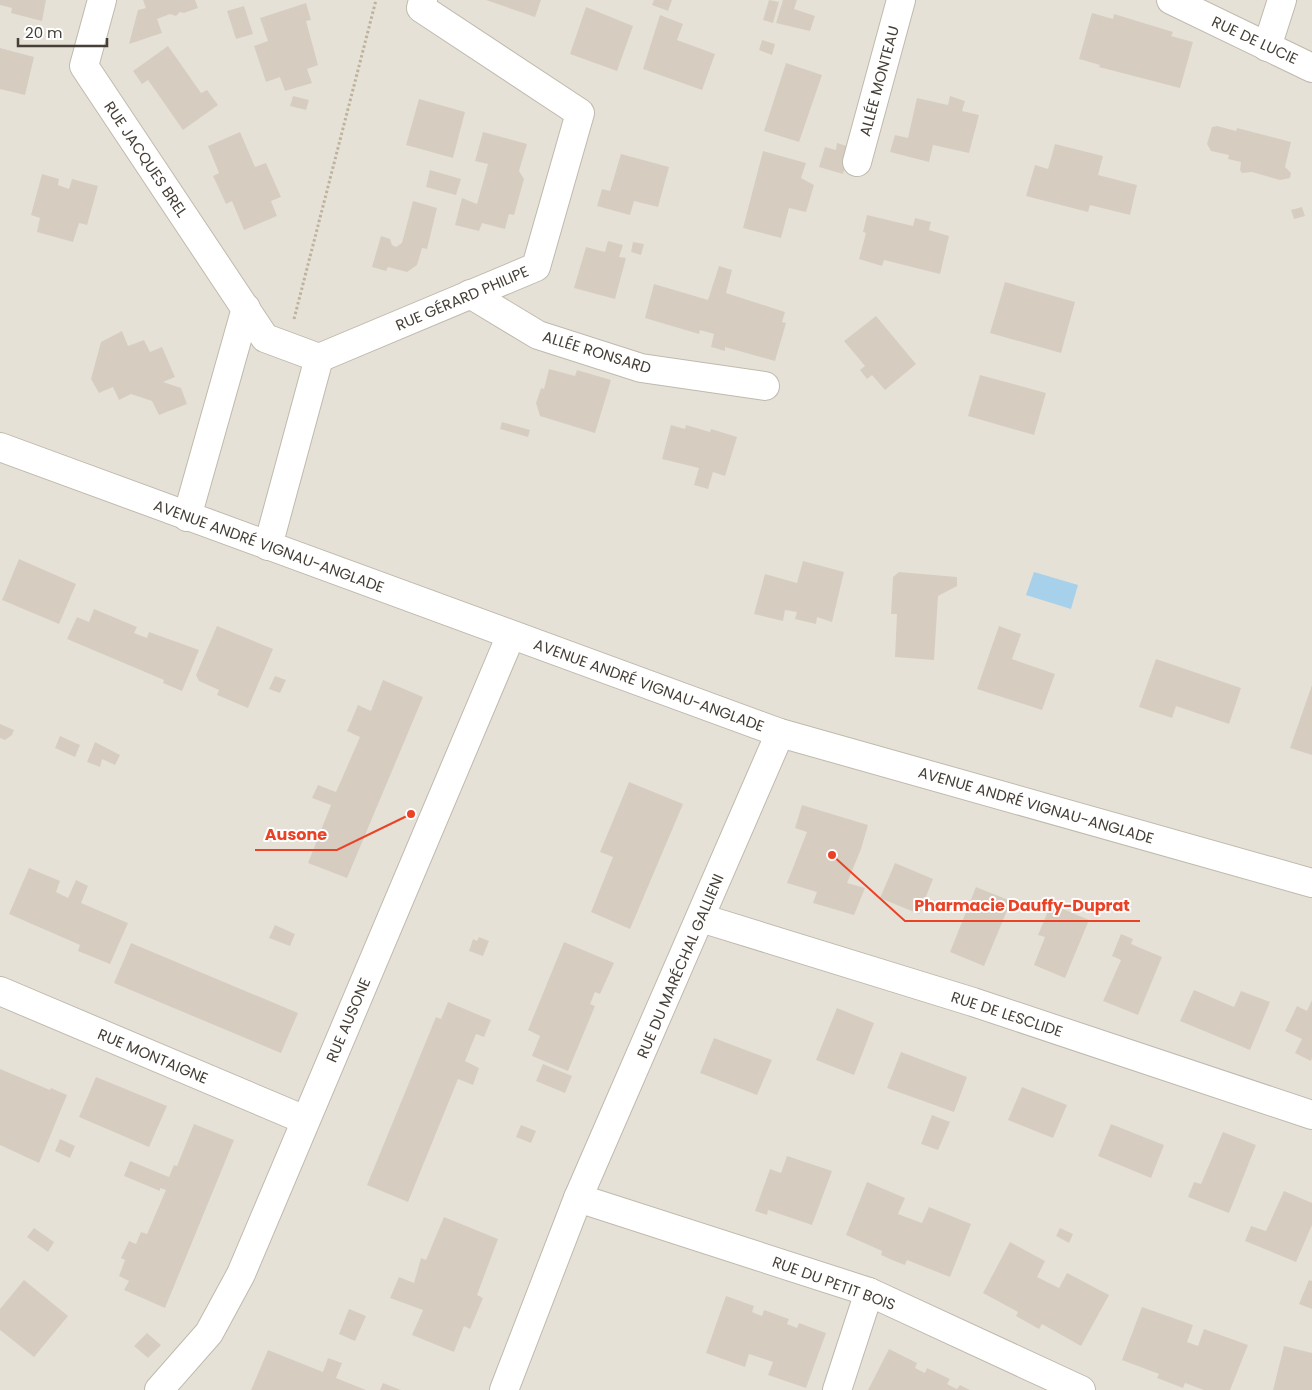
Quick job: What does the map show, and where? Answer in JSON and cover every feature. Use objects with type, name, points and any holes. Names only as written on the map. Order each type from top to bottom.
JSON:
[{"type":"street","name":"RUE JACQUES BREL","points":[[102,0],[84,66],[265,338],[320,358]]},
{"type":"street","name":"RUE GÉRARD PHILIPE","points":[[320,358],[536,267],[580,113],[420,8],[423,0]]},
{"type":"street","name":"ALLÉE MONTEAU","points":[[857,162],[901,0]]},
{"type":"street","name":"RUE DE LUCIE","points":[[1171,0],[1312,68]]},
{"type":"street","points":[[1267,47],[1282,0]]},
{"type":"street","name":"ALLÉE RONSARD","points":[[470,294],[538,335],[641,368],[765,386]]},
{"type":"street","points":[[187,516],[246,308]]},
{"type":"street","points":[[268,546],[320,358]]},
{"type":"street","name":"AVENUE ANDRÉ VIGNAU-ANGLADE","points":[[0,447],[780,733],[1312,883]]},
{"type":"street","name":"RUE AUSONE","points":[[159,1390],[209,1333],[240,1274],[511,635]]},
{"type":"street","name":"RUE DU MARÉCHAL GALLIENI","points":[[504,1390],[578,1198],[780,733]]},
{"type":"street","name":"RUE DE LESCLIDE","points":[[701,918],[973,1002],[1312,1115]]},
{"type":"street","name":"RUE MONTAIGNE","points":[[0,991],[305,1120]]},
{"type":"street","name":"RUE DU PETIT BOIS","points":[[578,1198],[869,1292],[1081,1390]]},
{"type":"street","points":[[837,1390],[869,1292]]},
{"type":"path","points":[[287,347],[376,0]]},
{"type":"shaded area","points":[[0,0],[1312,0],[1312,1390],[0,1390]]},
{"type":"water","points":[[1034,572],[1078,585],[1071,609],[1026,595]]},
{"type":"building","points":[[0,0],[46,0],[42,21],[11,13],[12,8],[0,5]]},
{"type":"building","points":[[143,0],[195,0],[198,8],[184,13],[180,12],[176,16],[170,14],[157,19],[162,33],[129,44],[138,10],[146,8]]},
{"type":"building","points":[[486,0],[541,0],[535,17]]},
{"type":"building","points":[[654,0],[672,0],[668,11],[652,5]]},
{"type":"building","points":[[769,0],[779,2],[773,23],[763,20]]},
{"type":"building","points":[[783,0],[797,0],[794,9],[815,16],[810,31],[776,23]]},
{"type":"building","points":[[306,3],[311,20],[306,21],[318,65],[307,69],[312,83],[285,91],[280,77],[266,82],[254,46],[268,41],[260,18]]},
{"type":"building","points":[[244,6],[253,34],[236,39],[227,11]]},
{"type":"building","points":[[586,7],[633,26],[617,71],[570,54]]},
{"type":"building","points":[[1092,13],[1113,19],[1114,14],[1173,32],[1171,36],[1193,42],[1180,88],[1099,67],[1100,65],[1079,59]]},
{"type":"building","points":[[660,15],[683,24],[677,40],[715,54],[702,90],[643,69]]},
{"type":"building","points":[[762,40],[775,44],[772,55],[759,50]]},
{"type":"building","points":[[168,46],[201,93],[207,90],[218,105],[183,130],[148,80],[142,84],[133,71]]},
{"type":"building","points":[[0,48],[34,57],[25,95],[0,89]]},
{"type":"building","points":[[786,63],[822,75],[799,142],[764,131]]},
{"type":"building","points":[[293,96],[309,100],[306,110],[290,106]]},
{"type":"building","points":[[950,96],[965,101],[962,111],[979,115],[969,153],[933,145],[929,162],[890,152],[895,135],[908,138],[917,98],[948,105]]},
{"type":"building","points":[[419,99],[465,112],[453,158],[406,145]]},
{"type":"building","points":[[1217,126],[1236,131],[1237,128],[1291,142],[1285,167],[1291,173],[1290,178],[1280,180],[1252,172],[1242,173],[1240,170],[1241,162],[1228,159],[1229,155],[1211,151],[1207,144],[1212,127]]},
{"type":"building","points":[[240,132],[255,167],[266,163],[281,197],[271,201],[277,216],[244,230],[232,201],[226,204],[213,176],[219,173],[208,146]]},
{"type":"building","points":[[483,132],[527,144],[519,171],[524,179],[514,215],[509,214],[505,229],[482,223],[479,231],[455,225],[462,198],[477,204],[488,164],[475,161]]},
{"type":"building","points":[[837,143],[850,147],[843,174],[819,167],[825,147],[836,150]]},
{"type":"building","points":[[1055,144],[1103,156],[1098,175],[1137,185],[1130,215],[1090,205],[1088,212],[1026,196],[1035,165],[1048,169]]},
{"type":"building","points":[[763,151],[806,163],[801,178],[814,185],[806,212],[789,208],[781,238],[743,228]]},
{"type":"building","points":[[621,154],[669,167],[658,207],[634,201],[630,215],[597,206],[602,189],[610,191]]},
{"type":"building","points":[[430,170],[461,179],[456,195],[426,187]]},
{"type":"building","points":[[42,174],[59,179],[58,185],[69,189],[72,179],[98,186],[87,225],[79,223],[73,242],[37,232],[40,218],[31,215]]},
{"type":"building","points":[[413,201],[437,208],[427,249],[422,248],[417,265],[407,272],[388,267],[386,271],[372,267],[381,236],[390,239],[392,245],[396,247],[402,243]]},
{"type":"building","points":[[1302,207],[1305,216],[1294,219],[1291,210]]},
{"type":"building","points":[[867,215],[913,226],[915,218],[931,222],[929,230],[949,236],[940,274],[884,260],[882,266],[859,259],[866,233],[863,232]]},
{"type":"building","points":[[608,241],[623,245],[619,257],[626,258],[615,299],[574,288],[586,247],[605,252]]},
{"type":"building","points":[[633,242],[644,244],[641,255],[631,252]]},
{"type":"building","points":[[719,266],[732,270],[726,293],[785,312],[782,322],[786,323],[775,361],[725,347],[725,351],[711,347],[714,334],[700,330],[699,334],[645,318],[654,284],[708,300]]},
{"type":"building","points":[[1005,282],[1075,302],[1061,353],[990,333]]},
{"type":"building","points":[[876,316],[916,364],[885,390],[872,375],[867,379],[860,370],[865,366],[844,341]]},
{"type":"building","points":[[122,331],[128,346],[144,340],[150,352],[162,347],[175,377],[163,382],[181,388],[187,404],[159,415],[152,401],[131,394],[119,400],[113,387],[99,393],[91,379],[101,342]]},
{"type":"building","points":[[549,369],[575,376],[577,370],[611,380],[595,433],[540,416],[536,403],[541,388],[544,389]]},
{"type":"building","points":[[980,375],[1046,393],[1034,435],[968,416]]},
{"type":"building","points":[[502,422],[530,430],[528,437],[500,429]]},
{"type":"building","points":[[671,425],[685,429],[686,425],[710,432],[711,429],[737,437],[725,476],[713,472],[708,489],[694,485],[699,468],[662,459]]},
{"type":"building","points":[[19,559],[76,584],[59,624],[2,600]]},
{"type":"building","points":[[803,561],[844,572],[832,622],[817,617],[816,624],[795,619],[797,612],[785,610],[783,621],[754,614],[765,574],[797,583]]},
{"type":"building","points":[[899,572],[957,577],[957,586],[938,596],[934,660],[895,657],[897,614],[891,614],[893,577]]},
{"type":"building","points":[[94,609],[137,627],[134,633],[147,638],[149,632],[199,650],[182,691],[163,683],[164,680],[67,639],[77,617],[89,622]]},
{"type":"building","points":[[217,626],[273,649],[248,708],[217,695],[219,690],[199,681],[196,675]]},
{"type":"building","points":[[999,626],[1021,634],[1012,659],[1055,674],[1042,710],[977,689]]},
{"type":"building","points":[[1156,659],[1241,688],[1229,724],[1176,706],[1172,718],[1139,707]]},
{"type":"building","points":[[275,676],[286,680],[280,693],[269,689]]},
{"type":"building","points":[[383,680],[423,697],[347,878],[308,863],[331,805],[312,798],[318,785],[336,792],[360,737],[347,731],[358,705],[371,711]]},
{"type":"building","points":[[1312,685],[1312,755],[1290,748]]},
{"type":"building","points":[[0,724],[14,730],[12,735],[5,740],[0,738]]},
{"type":"building","points":[[60,736],[80,745],[75,757],[55,748]]},
{"type":"building","points":[[95,742],[120,755],[115,765],[102,759],[100,767],[87,762]]},
{"type":"building","points":[[629,782],[683,804],[630,929],[591,912],[613,857],[600,852]]},
{"type":"building","points":[[802,805],[868,825],[861,849],[847,883],[865,888],[854,915],[813,903],[817,892],[787,883],[807,832],[795,828]]},
{"type":"building","points":[[895,863],[933,879],[919,914],[880,898]]},
{"type":"building","points":[[29,868],[60,881],[56,892],[68,898],[76,880],[88,886],[81,903],[128,923],[110,964],[78,951],[80,945],[9,914]]},
{"type":"building","points":[[976,887],[1011,901],[984,966],[950,952]]},
{"type":"building","points":[[1051,904],[1089,920],[1065,978],[1034,965],[1045,937],[1038,935]]},
{"type":"building","points":[[275,925],[295,934],[290,946],[269,938]]},
{"type":"building","points":[[1121,934],[1133,939],[1131,944],[1162,957],[1138,1015],[1103,1001],[1121,960],[1112,956]]},
{"type":"building","points":[[479,937],[489,941],[483,956],[469,951],[473,939],[477,941]]},
{"type":"building","points":[[564,942],[614,963],[600,994],[595,992],[590,1004],[595,1006],[568,1071],[532,1056],[540,1036],[528,1030]]},
{"type":"building","points":[[131,943],[298,1013],[281,1053],[114,983]]},
{"type":"building","points":[[1194,990],[1234,1007],[1241,991],[1270,1002],[1250,1050],[1180,1021]]},
{"type":"building","points":[[1312,1000],[1311,1061],[1295,1053],[1302,1039],[1285,1031],[1297,1006],[1307,1011]]},
{"type":"building","points":[[448,1002],[491,1020],[484,1037],[476,1034],[465,1061],[479,1068],[473,1085],[458,1079],[408,1202],[367,1185],[436,1017],[441,1019]]},
{"type":"building","points":[[837,1008],[874,1023],[854,1075],[816,1060]]},
{"type":"building","points":[[714,1038],[772,1060],[757,1095],[700,1073]]},
{"type":"building","points":[[901,1052],[967,1077],[954,1112],[887,1088]]},
{"type":"building","points":[[543,1064],[572,1076],[565,1093],[536,1081]]},
{"type":"building","points":[[0,1069],[67,1095],[39,1163],[0,1145]]},
{"type":"building","points":[[96,1077],[167,1106],[149,1147],[79,1117]]},
{"type":"building","points":[[1022,1087],[1067,1105],[1053,1138],[1008,1120]]},
{"type":"building","points":[[932,1115],[950,1122],[938,1150],[921,1144]]},
{"type":"building","points":[[194,1124],[234,1140],[165,1308],[124,1290],[129,1281],[119,1276],[125,1260],[121,1258],[129,1241],[136,1244],[141,1232],[147,1234],[166,1190],[160,1188],[160,1191],[124,1176],[130,1161],[169,1177],[174,1165],[177,1166]]},
{"type":"building","points":[[1111,1124],[1164,1145],[1151,1178],[1098,1156]]},
{"type":"building","points":[[521,1125],[536,1131],[531,1143],[516,1137]]},
{"type":"building","points":[[1223,1132],[1256,1145],[1229,1213],[1188,1197],[1194,1182],[1201,1184]]},
{"type":"building","points":[[60,1139],[75,1146],[70,1158],[55,1151]]},
{"type":"building","points":[[787,1156],[832,1171],[812,1225],[768,1210],[767,1215],[755,1211],[770,1169],[781,1173]]},
{"type":"building","points":[[867,1182],[905,1198],[898,1214],[922,1223],[929,1207],[971,1224],[950,1277],[907,1260],[905,1265],[892,1260],[881,1255],[882,1251],[846,1235]]},
{"type":"building","points":[[1284,1191],[1312,1203],[1312,1225],[1296,1262],[1245,1241],[1251,1226],[1266,1231]]},
{"type":"building","points":[[444,1217],[498,1239],[477,1295],[483,1298],[470,1329],[464,1326],[454,1352],[412,1335],[423,1310],[390,1298],[399,1277],[414,1283],[421,1258],[426,1260]]},
{"type":"building","points":[[34,1228],[54,1242],[48,1252],[27,1237]]},
{"type":"building","points":[[1060,1228],[1073,1234],[1069,1243],[1056,1236]]},
{"type":"building","points":[[1010,1242],[1045,1261],[1037,1277],[1059,1288],[1067,1273],[1109,1295],[1081,1346],[1042,1324],[1039,1329],[1016,1316],[1018,1312],[983,1293]]},
{"type":"building","points":[[24,1280],[68,1316],[34,1357],[0,1330],[0,1309]]},
{"type":"building","points":[[1309,1280],[1312,1281],[1312,1309],[1299,1304]]},
{"type":"building","points":[[726,1296],[754,1306],[752,1312],[762,1316],[764,1310],[789,1319],[787,1324],[797,1328],[799,1323],[826,1333],[806,1388],[768,1375],[773,1362],[749,1354],[745,1367],[706,1353]]},
{"type":"building","points":[[1142,1307],[1193,1325],[1187,1342],[1198,1346],[1204,1329],[1248,1345],[1230,1390],[1204,1390],[1185,1383],[1183,1388],[1157,1378],[1159,1374],[1122,1360]]},
{"type":"building","points":[[349,1309],[366,1316],[355,1341],[339,1334]]},
{"type":"building","points":[[147,1333],[161,1345],[148,1358],[134,1346]]},
{"type":"building","points":[[1284,1346],[1312,1353],[1312,1390],[1273,1390]]},
{"type":"building","points":[[889,1349],[917,1363],[915,1368],[925,1373],[927,1368],[950,1379],[947,1384],[957,1389],[960,1385],[970,1390],[868,1390]]},
{"type":"building","points":[[268,1350],[323,1372],[328,1358],[342,1363],[336,1378],[366,1390],[251,1390]]},
{"type":"building","points":[[383,1383],[401,1390],[380,1390]]},
{"type":"place","name":"Ausone","points":[[411,814]]},
{"type":"place","name":"Pharmacie Dauffy-Duprat","points":[[832,855]]}]
